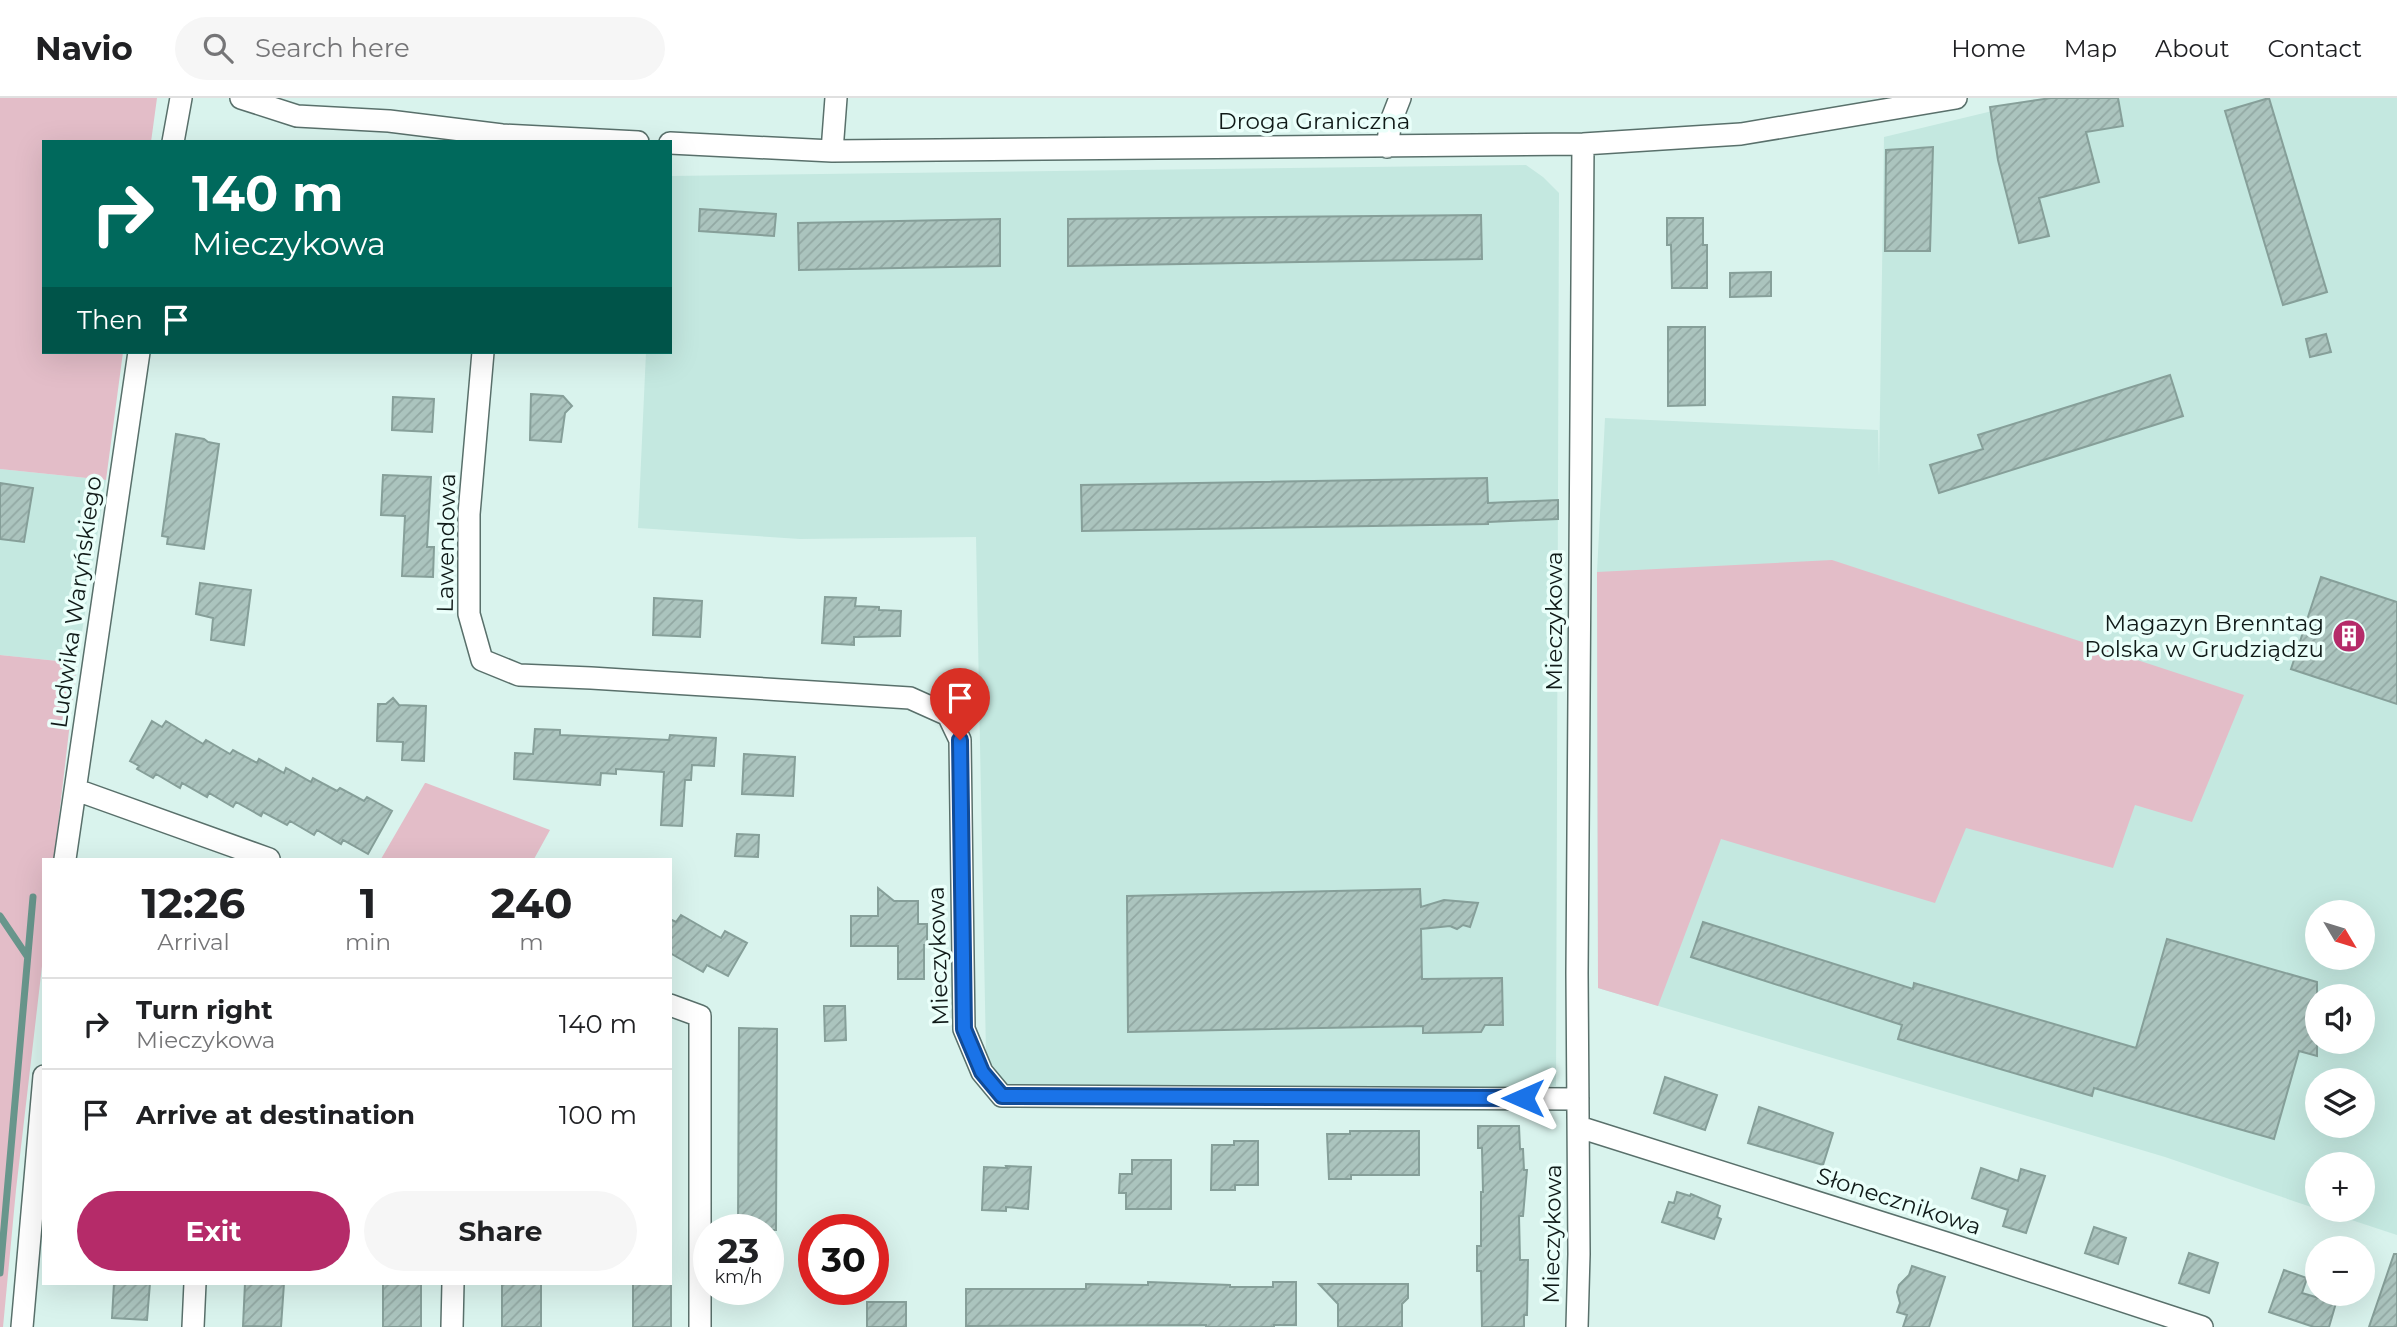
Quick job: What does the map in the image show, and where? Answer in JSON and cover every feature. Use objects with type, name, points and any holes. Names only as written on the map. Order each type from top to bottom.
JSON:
[{"type":"street","points":[[173,140],[181,98]]},
{"type":"street","points":[[241,98],[297,116],[389,121],[502,138],[570,140]]},
{"type":"street","points":[[832,151],[836,98]]},
{"type":"street","points":[[1387,147],[1391,121],[1401,98]]},
{"type":"street","name":"Droga Graniczna","points":[[672,143],[832,151],[1583,144],[1741,134],[1956,98]]},
{"type":"street","name":"Mieczykowa","points":[[1577,1327],[1583,144]]},
{"type":"street","name":"Ludwika Waryńskiego","points":[[65,858],[138,354]]},
{"type":"street","name":"Lawendowa","points":[[483,354],[469,514],[469,614],[482,660],[519,675],[720,686]]},
{"type":"street","name":"Mieczykowa","points":[[720,686],[910,698],[948,715],[960,740],[964,1029],[982,1072],[1002,1096],[1578,1099]]},
{"type":"street","points":[[75,792],[85,793],[222,851],[263,858]]},
{"type":"street","points":[[672,1006],[700,1016],[700,1327]]},
{"type":"street","points":[[22,1327],[42,1099]]},
{"type":"street","name":"Słonecznikowa","points":[[1579,1127],[2202,1327]]},
{"type":"street","points":[[193,1327],[195,1285]]},
{"type":"street","points":[[452,1327],[453,1285]]},
{"type":"shaded area","points":[[0,98],[157,98],[151,140],[42,140],[42,354],[123,354],[106,480],[0,469]]},
{"type":"shaded area","points":[[2046,98],[2397,98],[2397,1235],[2358,1222],[2375,1222],[2375,1152],[2305,1152],[2305,1205],[2165,1157],[1598,988],[1597,572],[1605,418],[1878,430],[1879,476],[1884,137]]},
{"type":"shaded area","points":[[1526,165],[1559,193],[1556,1086],[1530,1089],[1006,1088],[986,1054],[976,537],[800,539],[638,528],[646,354],[672,354],[672,176]]},
{"type":"shaded area","points":[[0,469],[106,480],[77,663],[0,655]]},
{"type":"shaded area","points":[[1832,560],[2244,695],[2192,822],[2135,805],[2113,868],[1966,828],[1935,903],[1721,839],[1658,1006],[1598,988],[1597,572]]},
{"type":"shaded area","points":[[0,655],[77,663],[54,858],[42,858],[42,966],[3,1327],[0,1327]]},
{"type":"shaded area","points":[[425,783],[550,830],[535,858],[382,858]]},
{"type":"building","points":[[2051,98],[2118,98],[2123,126],[2086,132],[2099,182],[2039,198],[2049,236],[2019,243],[1998,160],[1990,107]]},
{"type":"building","points":[[2269,98],[2327,292],[2283,305],[2225,111]]},
{"type":"building","points":[[1933,147],[1930,251],[1885,251],[1886,150]]},
{"type":"building","points":[[700,209],[776,214],[774,236],[699,231]]},
{"type":"building","points":[[1481,215],[1482,259],[1068,266],[1068,219]]},
{"type":"building","points":[[1667,218],[1703,218],[1703,245],[1707,245],[1707,288],[1672,288]]},
{"type":"building","points":[[1000,219],[1000,266],[799,270],[798,223]]},
{"type":"building","points":[[1771,272],[1771,296],[1730,297],[1730,273]]},
{"type":"building","points":[[1668,327],[1705,327],[1705,405],[1668,406]]},
{"type":"building","points":[[2326,334],[2331,352],[2310,357],[2306,339]]},
{"type":"building","points":[[2170,375],[2183,416],[1939,493],[1930,465],[1983,449],[1978,435]]},
{"type":"building","points":[[531,394],[563,396],[572,406],[565,413],[561,442],[530,440]]},
{"type":"building","points":[[393,397],[434,399],[432,432],[392,430]]},
{"type":"building","points":[[176,434],[219,444],[204,549],[167,544],[168,537],[162,536]]},
{"type":"building","points":[[383,475],[431,477],[427,547],[434,547],[433,577],[402,576],[405,516],[381,515]]},
{"type":"building","points":[[1487,478],[1488,503],[1558,500],[1558,519],[1488,524],[1082,531],[1081,485]]},
{"type":"building","points":[[0,483],[33,488],[24,542],[0,539]]},
{"type":"building","name":"Magazyn Brenntag Polska w Grudziądzu","points":[[2321,577],[2397,602],[2397,704],[2291,669]]},
{"type":"building","points":[[200,583],[251,590],[244,645],[211,640],[213,618],[196,614]]},
{"type":"building","points":[[825,597],[856,598],[855,606],[901,611],[900,636],[854,637],[854,645],[822,643]]},
{"type":"building","points":[[654,598],[702,601],[700,637],[653,635]]},
{"type":"building","points":[[393,698],[399,705],[426,706],[424,761],[402,760],[403,742],[377,741],[378,704],[386,704]]},
{"type":"building","points":[[152,721],[162,727],[166,721],[203,744],[206,740],[230,754],[233,750],[257,763],[259,759],[284,773],[286,768],[311,782],[313,778],[364,801],[367,797],[392,811],[368,854],[343,840],[341,844],[317,830],[314,835],[290,821],[287,825],[263,812],[261,816],[236,802],[233,807],[209,793],[207,797],[182,783],[180,788],[156,774],[153,778],[137,769],[139,766],[130,761]]},
{"type":"building","points":[[535,729],[560,730],[560,735],[669,740],[670,735],[716,738],[714,766],[692,765],[691,780],[685,780],[682,826],[661,825],[664,772],[616,769],[616,774],[601,773],[600,785],[514,779],[515,753],[533,754]]},
{"type":"building","points":[[744,754],[795,757],[793,796],[742,794]]},
{"type":"building","points":[[737,834],[759,835],[758,857],[735,856]]},
{"type":"building","points":[[878,888],[894,901],[918,901],[918,924],[927,924],[924,979],[898,979],[898,946],[851,946],[851,916],[878,916]]},
{"type":"building","points":[[1420,889],[1421,907],[1444,900],[1478,903],[1470,927],[1463,925],[1457,929],[1450,926],[1421,929],[1422,979],[1502,978],[1503,1025],[1485,1025],[1481,1032],[1423,1033],[1423,1026],[1128,1032],[1127,896]]},
{"type":"building","points":[[681,915],[721,938],[725,931],[747,943],[728,976],[707,965],[703,972],[672,954],[672,920],[676,922]]},
{"type":"building","points":[[1703,922],[1913,989],[1914,983],[2136,1048],[2167,939],[2317,984],[2305,984],[2305,1053],[2299,1051],[2274,1139],[2094,1088],[2092,1096],[1898,1039],[1902,1025],[1691,957]]},
{"type":"building","points":[[824,1006],[845,1006],[846,1040],[825,1041]]},
{"type":"building","points":[[739,1028],[777,1029],[776,1214],[738,1214]]},
{"type":"building","points":[[1665,1077],[1717,1095],[1705,1130],[1654,1113]]},
{"type":"building","points":[[1759,1107],[1833,1133],[1823,1165],[1748,1143]]},
{"type":"building","points":[[1478,1126],[1519,1126],[1520,1149],[1523,1149],[1524,1170],[1527,1170],[1523,1216],[1519,1216],[1520,1260],[1528,1260],[1527,1315],[1524,1315],[1524,1327],[1482,1327],[1481,1271],[1477,1271],[1483,1192],[1482,1148],[1478,1148]]},
{"type":"building","points":[[1350,1131],[1419,1131],[1419,1175],[1351,1175],[1351,1179],[1329,1179],[1327,1134],[1350,1134]]},
{"type":"building","points":[[1234,1141],[1258,1141],[1258,1185],[1235,1185],[1235,1190],[1211,1190],[1212,1145],[1234,1145]]},
{"type":"building","points":[[1132,1160],[1171,1160],[1171,1209],[1126,1209],[1126,1193],[1119,1193],[1120,1174],[1132,1174]]},
{"type":"building","points":[[1006,1166],[1031,1167],[1028,1209],[1006,1207],[1006,1211],[982,1210],[984,1167],[1007,1168]]},
{"type":"building","points":[[1981,1168],[2018,1181],[2021,1169],[2045,1176],[2026,1233],[2003,1226],[2008,1210],[1972,1198]]},
{"type":"building","points":[[1677,1192],[1690,1196],[1691,1194],[1720,1206],[1717,1217],[1721,1219],[1714,1239],[1662,1222],[1669,1202],[1674,1203]]},
{"type":"building","points":[[2094,1227],[2126,1238],[2118,1264],[2085,1253]]},
{"type":"building","points":[[2189,1253],[2218,1263],[2209,1293],[2179,1283]]},
{"type":"building","points":[[2394,1254],[2397,1254],[2397,1327],[2369,1327]]},
{"type":"building","points":[[1912,1266],[1945,1277],[1929,1327],[1903,1327],[1907,1315],[1897,1312],[1900,1303],[1897,1292],[1899,1285],[1909,1275]]},
{"type":"building","points":[[2284,1270],[2305,1277],[2302,1293],[2305,1294],[2305,1306],[2335,1306],[2329,1327],[2314,1327],[2269,1312]]},
{"type":"building","points":[[1148,1282],[1273,1287],[1273,1282],[1296,1282],[1296,1325],[966,1326],[966,1289],[1086,1289],[1086,1284],[1148,1285]]},
{"type":"building","points":[[1319,1284],[1408,1284],[1408,1298],[1402,1304],[1402,1327],[1338,1327],[1338,1304]]},
{"type":"building","points":[[114,1285],[150,1285],[147,1320],[112,1318]]},
{"type":"building","points":[[245,1285],[284,1285],[281,1327],[243,1326]]},
{"type":"building","points":[[383,1285],[421,1285],[421,1327],[383,1327]]},
{"type":"building","points":[[502,1285],[541,1285],[541,1327],[502,1327]]},
{"type":"building","points":[[633,1285],[671,1285],[671,1327],[633,1327]]},
{"type":"building","points":[[906,1302],[906,1327],[867,1327],[867,1305]]},
{"type":"waterway","points":[[0,1273],[33,897]]},
{"type":"waterway","points":[[0,916],[27,956]]},
{"type":"place","name":"Magazyn Brenntag Polska w Grudziądzu","points":[[2349,636]]},
{"type":"route","points":[[960,740],[964,1029],[982,1072],[1002,1096],[1523,1098]]}]
